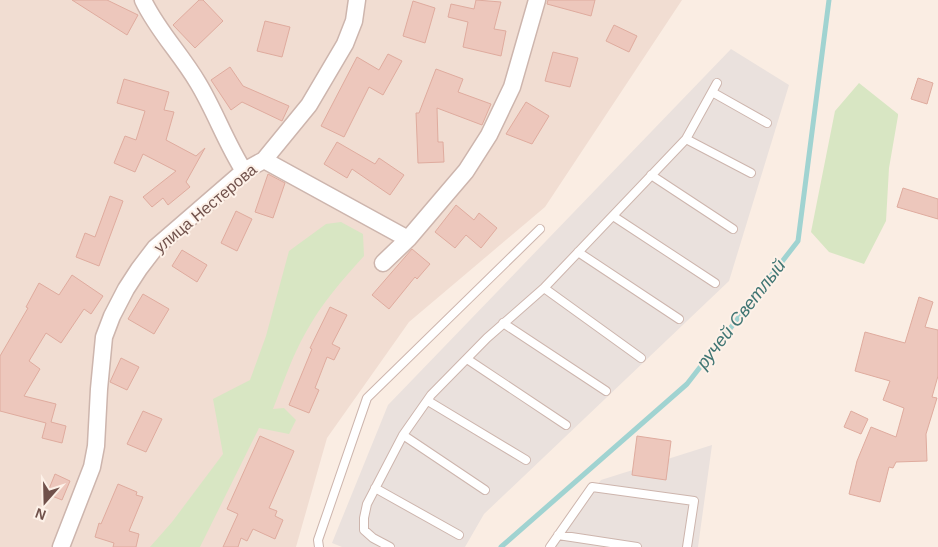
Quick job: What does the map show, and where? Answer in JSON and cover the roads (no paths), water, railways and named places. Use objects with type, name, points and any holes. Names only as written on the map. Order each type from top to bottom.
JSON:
[{"type":"street","points":[[142,0],[151,18],[191,72],[210,103],[231,152],[244,171]]},
{"type":"street","name":"улица Нестерова","points":[[61,547],[92,467],[96,446],[104,337],[112,316],[130,282],[155,248],[244,171],[264,160],[309,105],[345,44],[354,21],[357,0]]},
{"type":"street","points":[[383,263],[408,239],[466,171],[489,135],[512,86],[537,0]]},
{"type":"street","points":[[264,160],[408,239]]},
{"type":"lane","points":[[390,547],[372,538],[364,530],[364,518],[366,504],[403,435],[428,400],[466,359],[544,288],[686,138],[717,83]]},
{"type":"lane","points":[[712,92],[767,123]]},
{"type":"lane","points":[[686,138],[751,173]]},
{"type":"lane","points":[[651,176],[733,229]]},
{"type":"lane","points":[[612,216],[715,283]]},
{"type":"lane","points":[[319,547],[318,540],[367,398],[540,229]]},
{"type":"lane","points":[[578,252],[679,319]]},
{"type":"lane","points":[[544,288],[641,358]]},
{"type":"lane","points":[[504,323],[606,391]]},
{"type":"lane","points":[[466,359],[566,425]]},
{"type":"lane","points":[[428,400],[526,460]]},
{"type":"lane","points":[[403,435],[485,490]]},
{"type":"lane","points":[[550,547],[592,486],[694,502],[686,547]]},
{"type":"lane","points":[[375,488],[459,535]]},
{"type":"lane","points":[[558,535],[636,547]]},
{"type":"waterway","name":"ручей Светлый","points":[[501,547],[687,384],[798,241],[829,0]]}]
